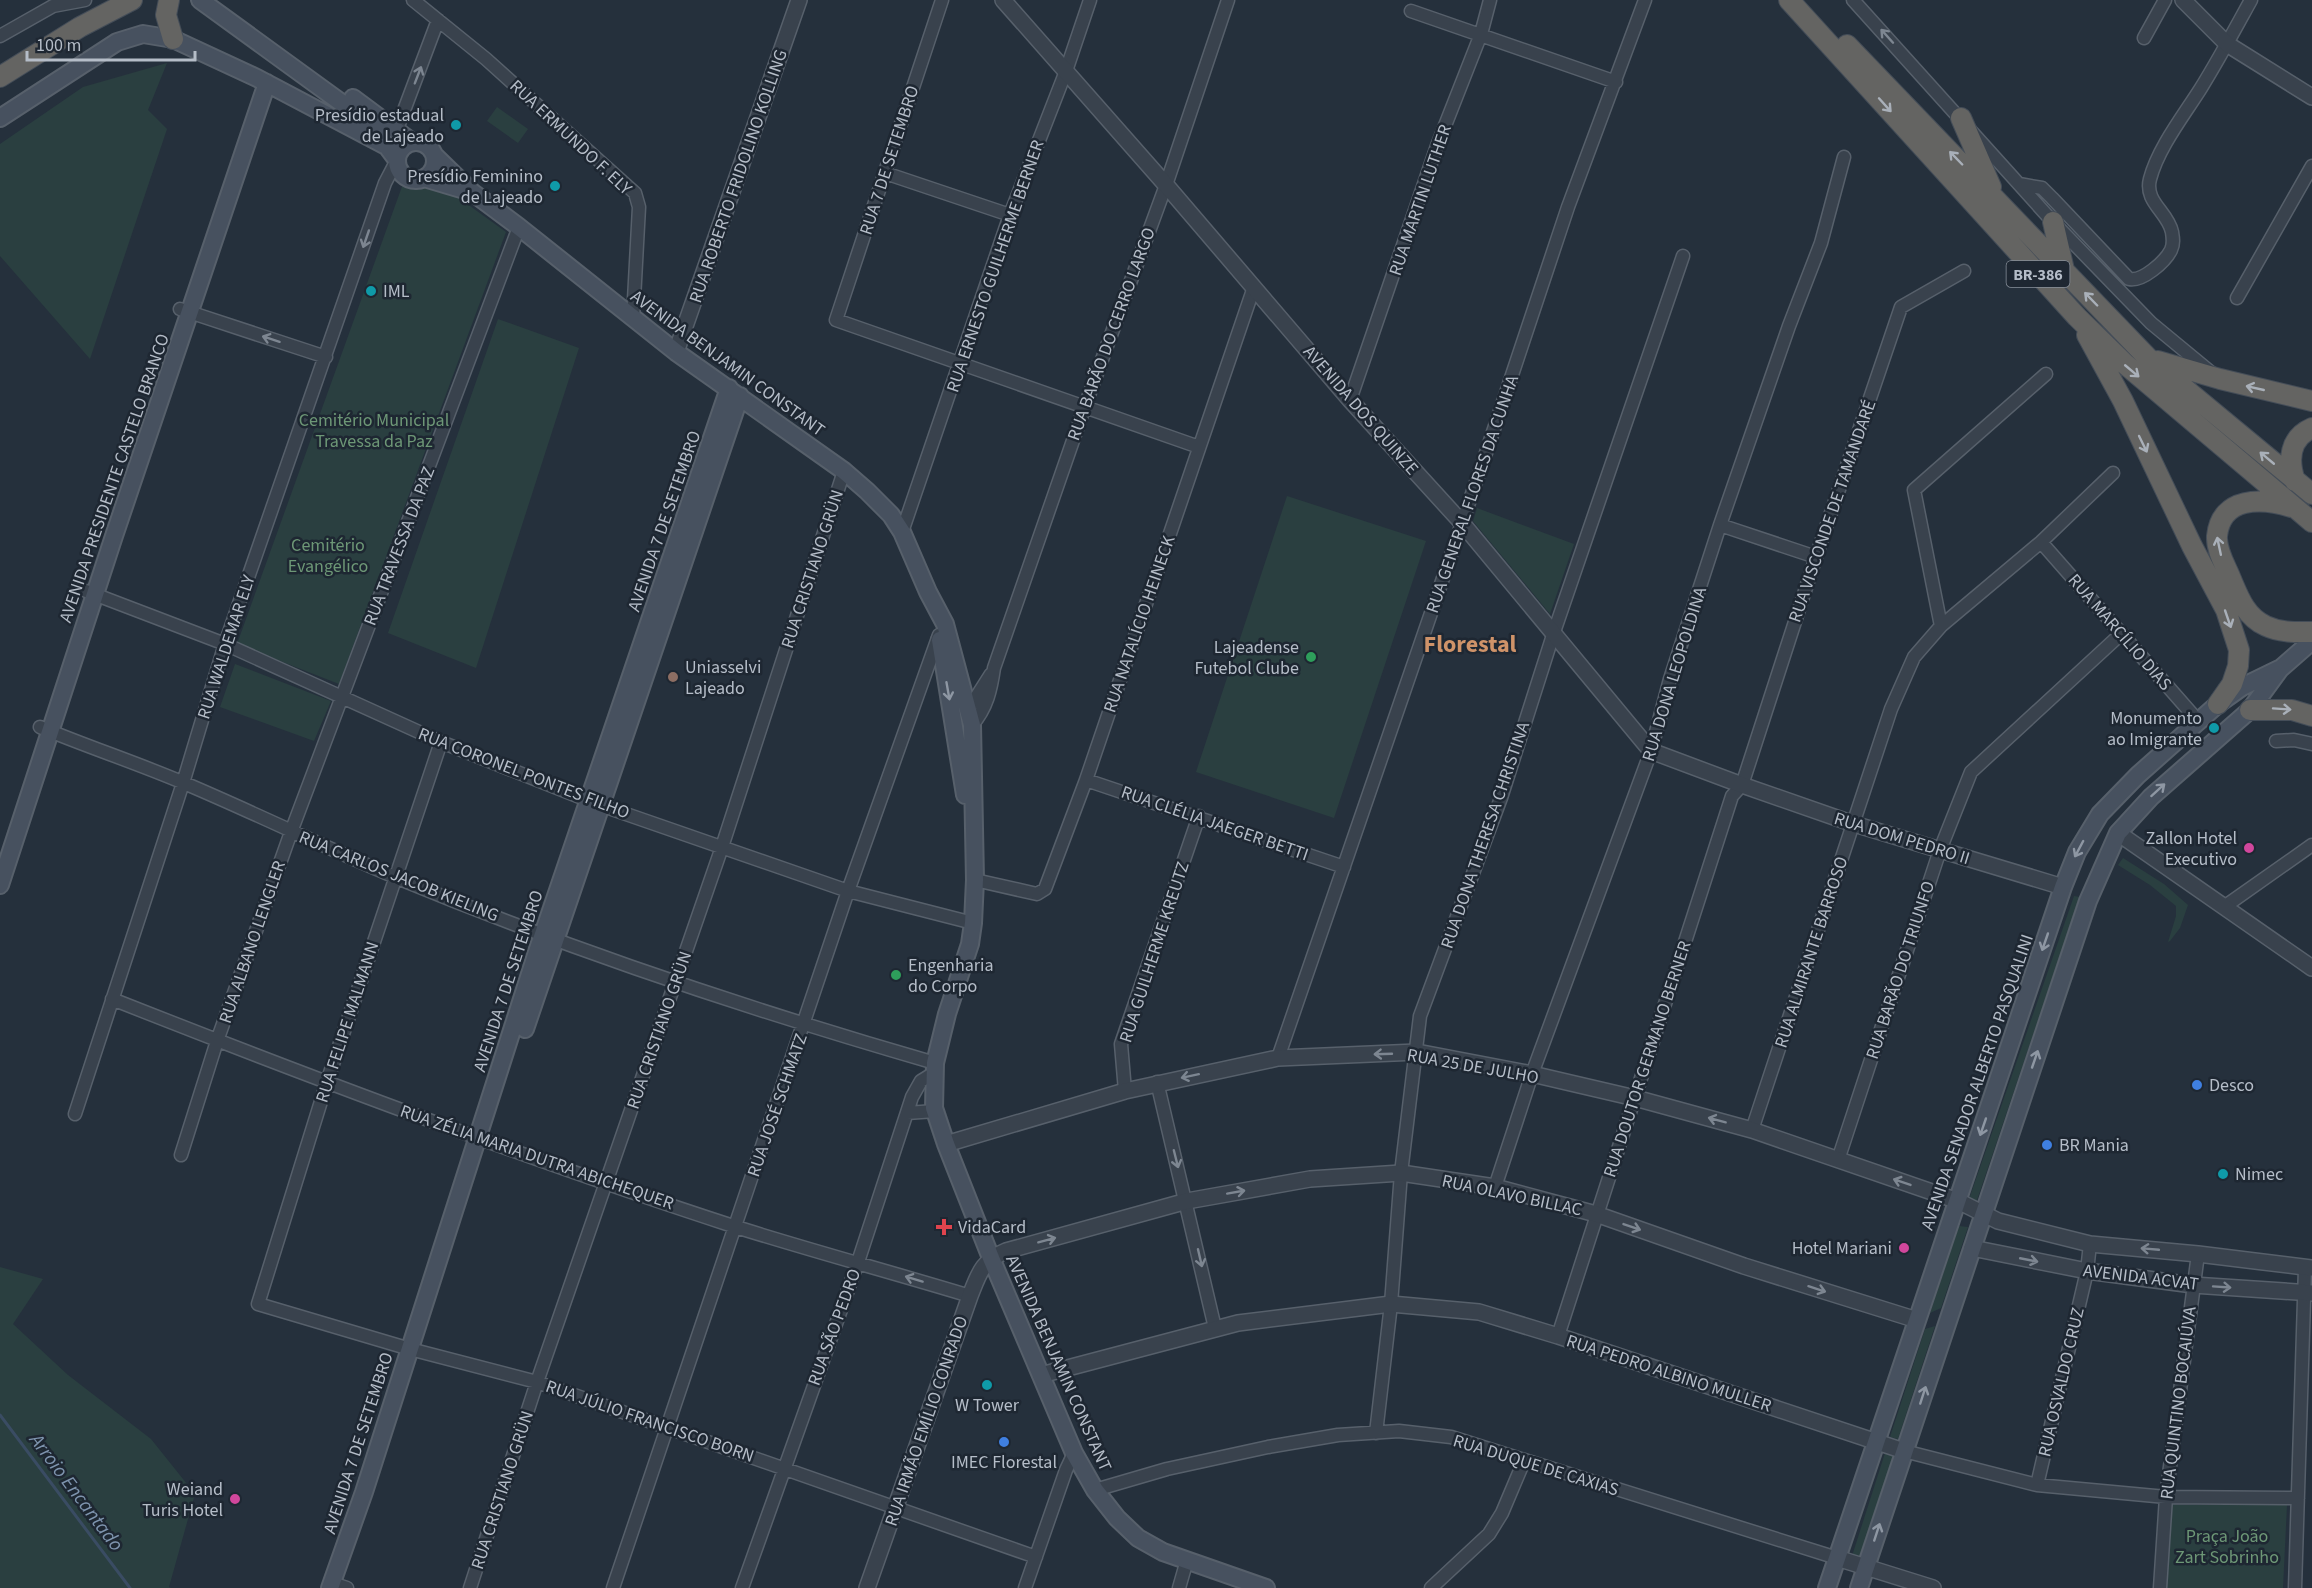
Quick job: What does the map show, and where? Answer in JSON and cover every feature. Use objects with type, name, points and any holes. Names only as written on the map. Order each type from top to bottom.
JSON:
[{"type":"highway","points":[[0,77],[80,27],[132,0]]},
{"type":"highway","points":[[169,0],[166,15],[173,39]]},
{"type":"highway","name":"BR-386","points":[[1789,0],[2078,317],[2125,364],[2305,516]]},
{"type":"highway","name":"BR-386","points":[[1803,0],[2149,359],[2312,494]]},
{"type":"highway","points":[[1961,118],[1995,197]]},
{"type":"highway","points":[[2054,222],[2064,270]]},
{"type":"highway","points":[[2078,317],[2123,401],[2192,546],[2226,610],[2239,650],[2238,666],[2232,684],[2218,704]]},
{"type":"highway","points":[[2149,359],[2312,401]]},
{"type":"highway","points":[[2295,482],[2290,468],[2292,448],[2296,439],[2312,428]]},
{"type":"highway","points":[[2305,516],[2261,501],[2246,501],[2227,513],[2221,521],[2217,536],[2219,550],[2243,606],[2252,617],[2266,627],[2289,632],[2312,632]]},
{"type":"highway","points":[[2250,710],[2292,710],[2312,716]]},
{"type":"main road","points":[[207,1],[397,129],[412,142],[426,145],[435,156],[435,167],[424,178],[417,180],[409,179],[398,168],[397,160],[400,150],[412,142]]},
{"type":"main road","points":[[207,1],[361,117],[374,129],[397,160]]},
{"type":"main road","points":[[0,118],[117,42],[143,34],[173,39],[262,80],[384,145]]},
{"type":"main road","name":"AVENIDA PRESIDENTE CASTELO BRANCO","points":[[0,885],[45,730],[262,80]]},
{"type":"main road","name":"AVENIDA BENJAMIN CONSTANT","points":[[435,156],[472,192],[519,226],[676,352],[844,471],[891,515],[902,532],[942,629],[962,720],[974,849],[975,880],[970,944],[947,1014],[935,1068],[935,1111],[946,1144],[991,1258],[1074,1453],[1095,1490],[1127,1529],[1151,1547],[1266,1588]]},
{"type":"main road","name":"AVENIDA BENJAMIN CONSTANT","points":[[424,178],[472,192]]},
{"type":"main road","name":"AVENIDA 7 DE SETEMBRO","points":[[338,1587],[364,1492],[415,1350],[522,1020],[735,392]]},
{"type":"main road","name":"AVENIDA SENADOR ALBERTO PASQUALINI","points":[[1858,1588],[2088,901],[2118,833],[2151,797],[2250,710],[2280,669],[2312,641]]},
{"type":"main road","name":"AVENIDA SENADOR ALBERTO PASQUALINI","points":[[1827,1588],[2063,887],[2077,852],[2100,814],[2138,775],[2218,704],[2242,687],[2280,669]]},
{"type":"main road","points":[[2190,761],[2203,734],[2203,728],[2199,722]]},
{"type":"main road","points":[[2118,833],[2111,823],[2112,817],[2138,775]]},
{"type":"main road","name":"AVENIDA PRESIDENTE CASTELO BRANCO","points":[[0,851],[24,796]]},
{"type":"main road","points":[[2063,887],[2085,883],[2095,877],[2104,866]]},
{"type":"main road","points":[[1917,1320],[1943,1316],[1953,1304]]},
{"type":"street","points":[[0,36],[53,6],[85,0]]},
{"type":"street","name":"RUA ERMUNDO F. ELY","points":[[413,0],[495,67],[635,192],[639,207],[633,318]]},
{"type":"street","name":"RUA ROBERTO FRIDOLINO KOLLING","points":[[676,352],[800,0]]},
{"type":"street","name":"RUA 7 DE SETEMBRO","points":[[942,0],[836,320],[961,364]]},
{"type":"street","name":"AVENIDA DOS QUINZE","points":[[1003,0],[1166,185],[1350,400],[1462,523],[1651,751],[1742,785]]},
{"type":"street","name":"RUA ERNESTO GUILHERME BERNER","points":[[902,532],[1010,215],[1066,71],[1090,0]]},
{"type":"street","name":"RUA BARÃO DO CERRO LARGO","points":[[962,720],[982,714],[985,706],[994,668],[1084,406],[1166,185],[1228,0]]},
{"type":"street","name":"RUA MARTIN LUTHER","points":[[1350,400],[1437,147],[1481,34],[1490,0]]},
{"type":"street","name":"RUA GENERAL FLORES DA CUNHA","points":[[1278,1058],[1568,207],[1645,0]]},
{"type":"street","points":[[1853,0],[2054,222],[2151,323],[2220,379]]},
{"type":"street","points":[[2144,38],[2165,0]]},
{"type":"street","points":[[2183,0],[2227,44],[2312,97]]},
{"type":"street","points":[[2019,184],[2031,185],[2047,193],[2129,279],[2144,278],[2170,252],[2173,243],[2171,229],[2149,195],[2150,180],[2157,163],[2251,0]]},
{"type":"street","points":[[1411,11],[1616,82]]},
{"type":"street","points":[[397,129],[438,20]]},
{"type":"street","name":"RUA DONA LEOPOLDINA","points":[[1495,1187],[1532,1074],[1651,751],[1670,679],[1720,525],[1785,337],[1821,243],[1844,157]]},
{"type":"street","name":"RUA WALDEMAR ELY","points":[[75,1114],[183,783],[225,644],[385,183],[397,160]]},
{"type":"street","points":[[2237,298],[2312,166]]},
{"type":"street","points":[[885,173],[1010,215]]},
{"type":"street","name":"RUA TRAVESSA DA PAZ","points":[[343,697],[519,226]]},
{"type":"street","name":"RUA DONA THERESA CHRISTINA","points":[[1376,1433],[1391,1304],[1401,1173],[1420,1016],[1501,798],[1553,635],[1683,256]]},
{"type":"street","name":"RUA VISCONDE DE TAMANDARÉ","points":[[1742,785],[1901,307],[1964,271]]},
{"type":"street","name":"RUA NATALÍCIO HEINECK","points":[[975,880],[1037,894],[1042,893],[1086,780],[1254,287]]},
{"type":"street","points":[[185,311],[326,357]]},
{"type":"street","points":[[961,364],[1199,447]]},
{"type":"street","points":[[1941,626],[1914,490],[2046,374]]},
{"type":"street","name":"RUA CRISTIANO GRÜN","points":[[470,1588],[537,1382],[722,847],[844,471]]},
{"type":"street","name":"RUA ALMIRANTE BARROSO","points":[[1752,1130],[1896,699],[1914,657],[1941,626],[2041,542],[2114,473]]},
{"type":"street","points":[[1720,525],[1816,557]]},
{"type":"street","name":"RUA MARCÍLIO DIAS","points":[[2041,542],[2199,722]]},
{"type":"street","name":"RUA CORONEL PONTES FILHO","points":[[90,593],[225,644],[441,742],[595,802],[848,891],[973,923]]},
{"type":"street","name":"RUA JOSÉ SCHMATZ","points":[[613,1588],[848,891],[942,629]]},
{"type":"street","name":"RUA BARÃO DO TRIUNFO","points":[[1838,1160],[1940,850],[1971,772],[2122,633]]},
{"type":"street","name":"RUA ALBANO LENGLER","points":[[180,1155],[217,1041],[291,832],[343,697]]},
{"type":"street","name":"RUA CARLOS JACOB KIELING","points":[[45,730],[183,783],[396,877],[550,937],[675,983],[935,1068]]},
{"type":"street","points":[[2276,741],[2294,740],[2312,744]]},
{"type":"street","name":"RUA FELIPE MALMANN","points":[[258,1304],[327,1082],[441,742]]},
{"type":"street","name":"RUA CLÉLIA JAEGER BETTI","points":[[1086,780],[1199,816],[1344,867]]},
{"type":"street","name":"RUA DOM PEDRO II","points":[[1742,785],[1854,824],[2063,887]]},
{"type":"street","name":"RUA DOUTOR GERMANO BERNER","points":[[1558,1336],[1732,796],[1742,785]]},
{"type":"street","name":"RUA GUILHERME KREUTZ","points":[[1125,1091],[1121,1044],[1199,816]]},
{"type":"street","points":[[2118,833],[2312,968]]},
{"type":"street","points":[[2224,907],[2312,845]]},
{"type":"street","name":"RUA ZÉLIA MARIA DUTRA ABICHEQUER","points":[[112,999],[327,1082],[607,1183],[735,1226],[970,1296]]},
{"type":"street","name":"RUA 25 DE JULHO","points":[[946,1144],[1157,1082],[1278,1058],[1417,1052],[1532,1074],[1635,1098],[1752,1130],[1958,1201]]},
{"type":"street","name":"RUA SÃO PEDRO","points":[[742,1588],[858,1262],[912,1097],[921,1081],[935,1068]]},
{"type":"street","points":[[1157,1082],[1187,1201],[1215,1328]]},
{"type":"street","points":[[907,1113],[935,1111]]},
{"type":"street","name":"RUA OLAVO BILLAC","points":[[991,1258],[1006,1251],[1187,1201],[1310,1179],[1401,1173],[1495,1187],[1596,1214],[1744,1266],[1917,1320]]},
{"type":"street","name":"AVENIDA ACVAT","points":[[1958,1201],[1998,1221],[2090,1244],[2198,1254],[2309,1268]]},
{"type":"street","name":"RUA OSVALDO CRUZ","points":[[2037,1485],[2087,1271],[2090,1244]]},
{"type":"street","name":"AVENIDA ACVAT","points":[[1972,1248],[2087,1271],[2193,1285],[2309,1293]]},
{"type":"street","name":"RUA QUINTINO BOCAIÚVA","points":[[2160,1588],[2166,1497],[2198,1254]]},
{"type":"street","name":"RUA IRMÃO EMÍLIO CONRADO","points":[[867,1588],[970,1296],[979,1273],[991,1258]]},
{"type":"street","points":[[2295,1588],[2309,1268]]},
{"type":"street","name":"RUA JÚLIO FRANCISCO BORN","points":[[258,1304],[415,1350],[537,1382],[1036,1557]]},
{"type":"street","name":"RUA PEDRO ALBINO MULLER","points":[[1041,1375],[1238,1323],[1391,1304],[1479,1312],[1904,1451],[2037,1485],[2166,1497],[2298,1498]]},
{"type":"street","name":"RUA DUQUE DE CAXIAS","points":[[1095,1490],[1167,1469],[1268,1447],[1338,1435],[1399,1431],[1451,1437],[1933,1588]]},
{"type":"street","points":[[1025,1588],[1074,1453]]},
{"type":"street","points":[[1431,1588],[1489,1534],[1502,1513],[1524,1461]]},
{"type":"street","points":[[1179,1588],[1187,1560]]},
{"type":"green space","points":[[167,63],[148,110],[167,129],[90,359],[0,256],[0,144],[83,87]]},
{"type":"green space","points":[[497,107],[528,129],[518,143],[487,121]]},
{"type":"green space","name":"Cemitério Municipal Travessa da Paz","points":[[404,181],[452,193],[506,232],[339,684],[237,644]]},
{"type":"green space","points":[[498,319],[579,348],[476,668],[388,633]]},
{"type":"green space","name":"Lajeadense Futebol Clube","points":[[1287,496],[1426,541],[1334,818],[1196,772]]},
{"type":"green space","points":[[1477,508],[1574,544],[1550,614],[1473,521]]},
{"type":"green space","points":[[235,664],[331,701],[314,741],[220,707]]},
{"type":"green space","points":[[2123,858],[2164,884],[2188,905],[2180,928],[2170,941],[2168,942],[2176,916],[2176,906],[2150,885],[2118,865]]},
{"type":"green space","points":[[2074,896],[2080,897],[1975,1206],[1968,1202]]},
{"type":"green space","points":[[1959,1226],[1968,1227],[1941,1308],[1930,1313]]},
{"type":"green space","points":[[0,1267],[43,1279],[13,1324],[68,1375],[151,1439],[195,1494],[169,1587],[171,1588],[0,1588]]},
{"type":"green space","points":[[1935,1326],[1898,1439],[1890,1437],[1925,1329]]},
{"type":"green space","points":[[1885,1453],[1893,1456],[1860,1558],[1852,1556]]},
{"type":"green space","name":"Praça João Zart Sobrinho","points":[[2170,1505],[2287,1505],[2283,1588],[2166,1588]]},
{"type":"waterway","name":"Arroio Encantado","points":[[0,1415],[130,1588]]},
{"type":"place","name":"Presídio estadual de Lajeado","points":[[456,125]]},
{"type":"place","name":"Presídio Feminino de Lajeado","points":[[555,186]]},
{"type":"place","name":"IML","points":[[371,291]]},
{"type":"place","name":"Lajeadense Futebol Clube","points":[[1311,657]]},
{"type":"place","name":"Uniasselvi Lajeado","points":[[673,677]]},
{"type":"place","name":"Monumento ao Imigrante","points":[[2214,728]]},
{"type":"place","name":"Zallon Hotel Executivo","points":[[2249,848]]},
{"type":"place","name":"Engenharia do Corpo","points":[[896,975]]},
{"type":"place","name":"Desco","points":[[2197,1085]]},
{"type":"place","name":"BR Mania","points":[[2047,1145]]},
{"type":"place","name":"Nimec","points":[[2223,1174]]},
{"type":"place","name":"VidaCard","points":[[944,1227]]},
{"type":"place","name":"Hotel Mariani","points":[[1904,1248]]},
{"type":"place","name":"W Tower","points":[[987,1385]]},
{"type":"place","name":"IMEC Florestal","points":[[1004,1442]]},
{"type":"place","name":"Weiand Turis Hotel","points":[[235,1499]]},
{"type":"district","name":"Florestal","points":[[1470,644]]},
{"type":"park label","name":"Cemitério Evangélico","points":[[328,555]]}]
